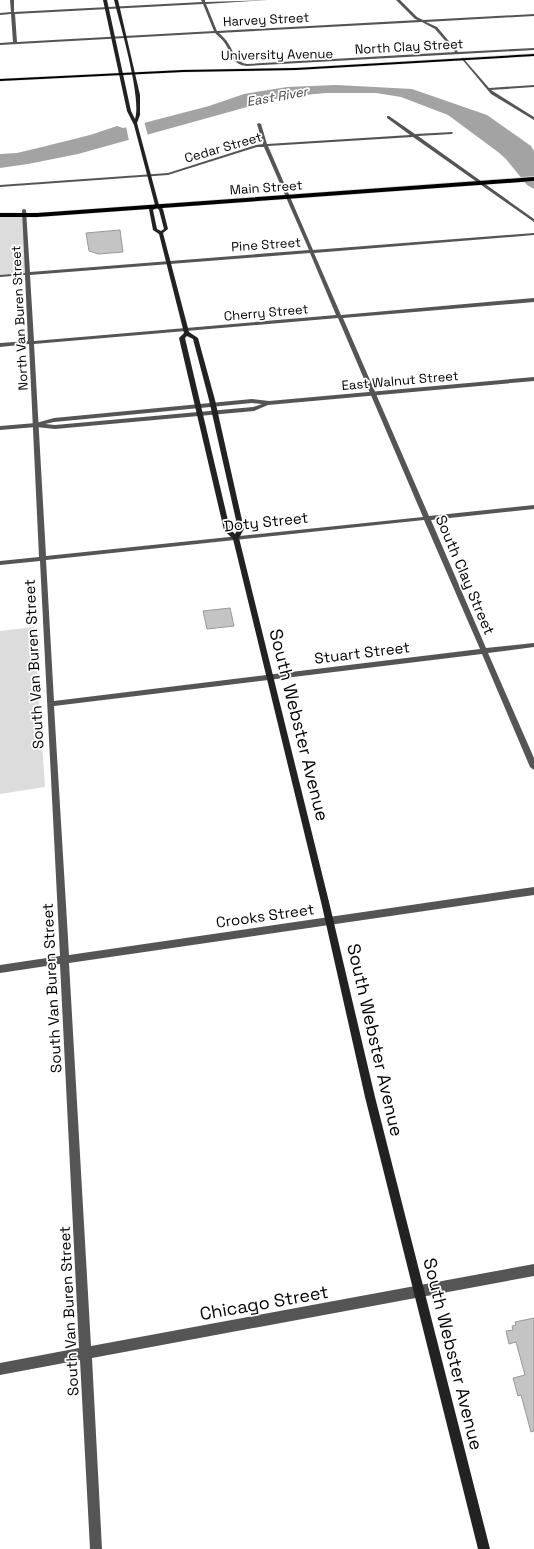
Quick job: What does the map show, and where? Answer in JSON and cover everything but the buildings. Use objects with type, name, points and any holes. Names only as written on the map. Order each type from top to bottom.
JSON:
[{"type":"main road","points":[[105,0],[129,111],[135,124],[157,204],[161,209],[166,229],[161,233]]},
{"type":"main road","points":[[116,0],[138,98],[138,115],[135,124]]},
{"type":"main road","name":"University Avenue","points":[[0,80],[200,67],[282,67],[534,52]]},
{"type":"main road","name":"University Avenue","points":[[132,72],[284,69],[462,59],[534,52]]},
{"type":"main road","name":"Main Street","points":[[0,215],[534,174]]},
{"type":"main road","name":"Main Street","points":[[287,194],[534,179]]},
{"type":"main road","points":[[157,204],[151,209],[155,230],[161,233],[170,262],[187,331]]},
{"type":"main road","name":"Main Street","points":[[0,211],[24,212]]},
{"type":"main road","name":"South Webster Avenue","points":[[236,538],[241,529],[213,404],[194,338],[187,331],[182,338],[227,530],[236,538],[370,1097],[484,1549]]},
{"type":"street","points":[[12,0],[15,43]]},
{"type":"street","points":[[0,14],[204,2],[266,0]]},
{"type":"street","points":[[398,0],[413,16],[436,28],[458,54]]},
{"type":"street","name":"North Clay Street","points":[[204,2],[216,32],[226,42],[236,62],[247,65],[458,54],[534,52]]},
{"type":"street","name":"Harvey Street","points":[[0,44],[534,15]]},
{"type":"street","points":[[462,59],[492,93],[534,119]]},
{"type":"street","points":[[490,89],[534,86]]},
{"type":"street","points":[[388,117],[534,221]]},
{"type":"street","points":[[259,124],[266,146],[373,394]]},
{"type":"street","name":"Cedar Street","points":[[0,186],[168,174],[257,146],[452,133]]},
{"type":"street","name":"North Van Buren Street","points":[[24,212],[36,425]]},
{"type":"street","name":"Pine Street","points":[[0,276],[534,234]]},
{"type":"street","name":"Cherry Street","points":[[0,345],[187,331],[340,316],[534,300]]},
{"type":"street","name":"East Walnut Street","points":[[0,428],[36,425],[54,420],[213,404],[252,401],[269,403],[534,379]]},
{"type":"street","name":"South Clay Street","points":[[373,394],[534,767]]},
{"type":"street","name":"East Walnut Street","points":[[36,425],[55,427],[254,409],[269,403]]},
{"type":"street","name":"South Van Buren Street","points":[[36,425],[87,1353],[96,1549]]},
{"type":"street","name":"Doty Street","points":[[0,563],[534,507]]},
{"type":"street","name":"Stuart Street","points":[[51,704],[534,645]]},
{"type":"street","name":"Crooks Street","points":[[0,969],[534,891]]},
{"type":"street","name":"Chicago Street","points":[[0,1369],[534,1270]]},
{"type":"shaded area","points":[[0,213],[24,213],[27,273],[0,276]]},
{"type":"shaded area","points":[[34,627],[45,787],[0,794],[0,631]]},
{"type":"water","name":"East River","points":[[336,85],[412,89],[487,115],[531,146],[534,151],[534,189],[527,185],[506,159],[498,152],[448,115],[401,97],[376,93],[326,93],[283,97],[78,154],[0,168],[0,154],[17,153],[38,148],[90,135],[117,126],[123,128],[136,125],[209,106],[244,94],[287,87]]},
{"type":"pier","points":[[144,121],[148,136],[129,141],[126,126]]}]
